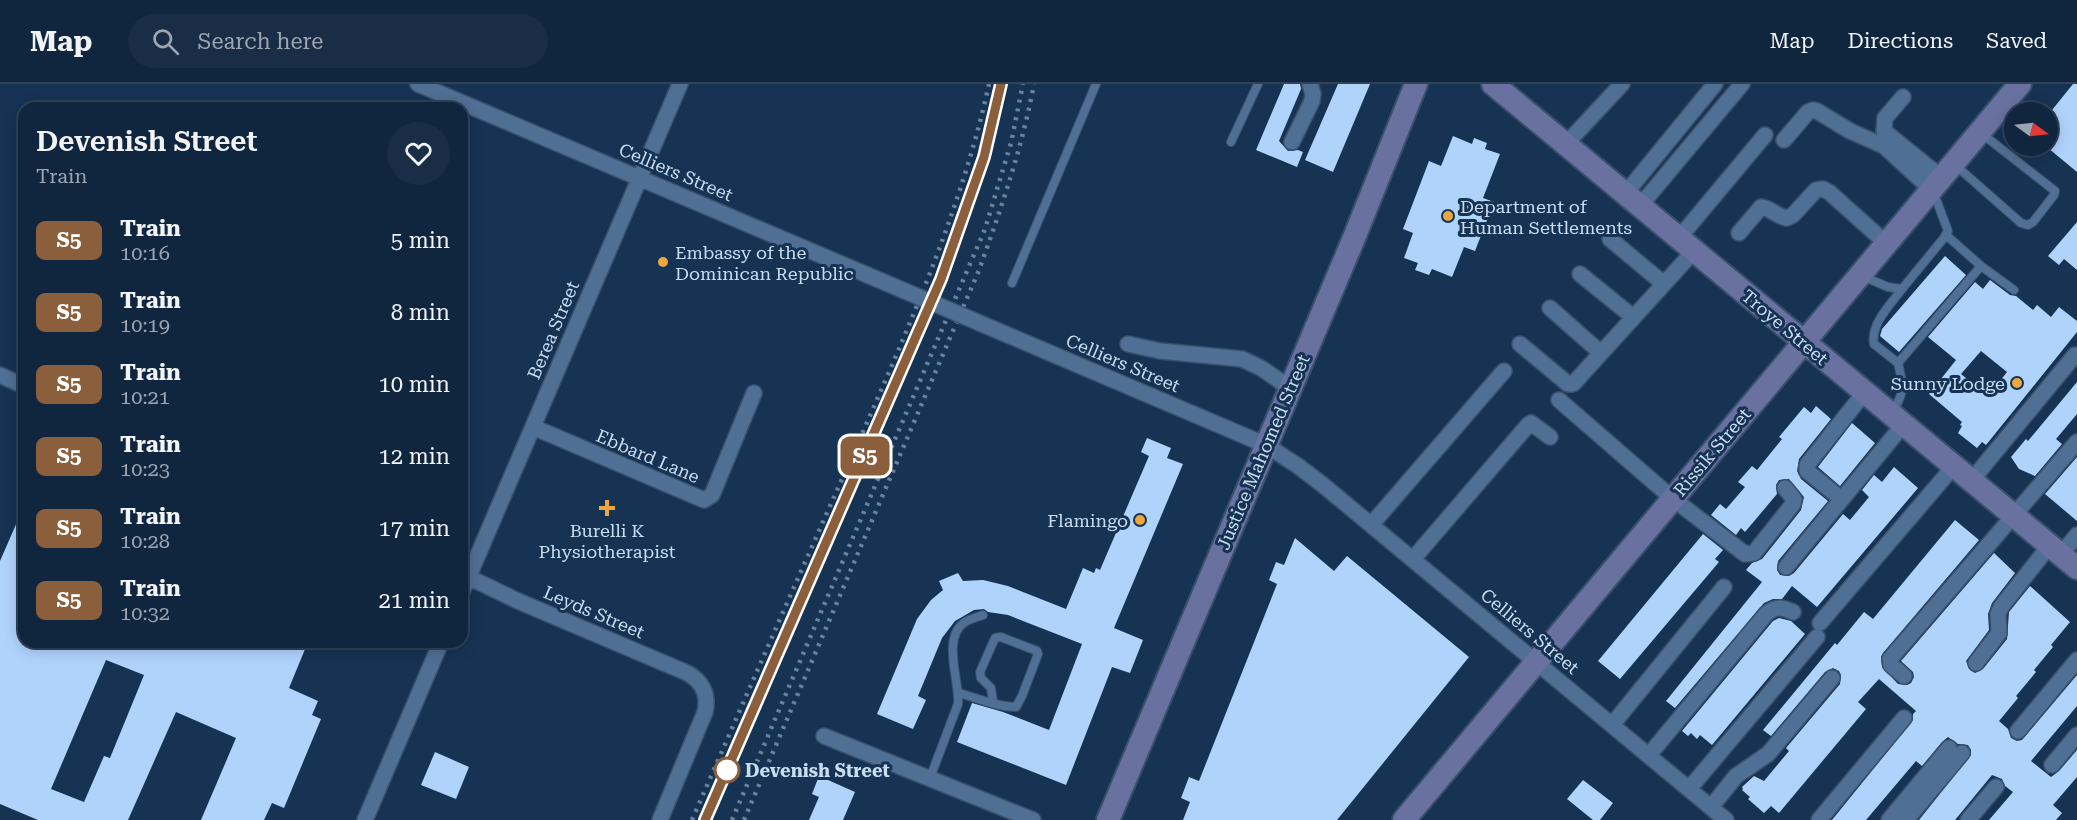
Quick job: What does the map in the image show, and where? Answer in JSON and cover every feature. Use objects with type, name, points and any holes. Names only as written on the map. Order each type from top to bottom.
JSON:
[{"type":"main road","name":"Justice Mahomed Street","points":[[1108,820],[1416,84]]},
{"type":"main road","name":"Rissik Street","points":[[1404,820],[2020,84]]},
{"type":"main road","name":"Troye Street","points":[[1496,85],[2063,556]]},
{"type":"street","name":"Celliers Street","points":[[418,84],[461,102]]},
{"type":"street","name":"Berea Street","points":[[468,569],[533,427],[680,84]]},
{"type":"street","points":[[1293,142],[1312,101],[1313,94],[1310,84]]},
{"type":"street","points":[[1566,144],[1622,84]]},
{"type":"street","points":[[1633,200],[1715,84]]},
{"type":"street","points":[[1633,200],[1742,84]]},
{"type":"street","points":[[1903,97],[1885,118],[1884,131],[1943,177]]},
{"type":"street","name":"Celliers Street","points":[[468,105],[1266,445],[1307,472],[1726,820]]},
{"type":"street","points":[[1784,140],[1808,112],[1813,110],[1943,177]]},
{"type":"street","points":[[1520,344],[1570,384],[1664,284],[1686,244],[1765,135]]},
{"type":"street","points":[[1739,233],[1761,207],[1787,218],[1793,215],[1816,190],[1823,189],[1887,244]]},
{"type":"street","points":[[1610,239],[1664,284]]},
{"type":"street","points":[[1580,274],[1633,317]]},
{"type":"street","points":[[1550,308],[1601,352]]},
{"type":"street","points":[[1128,344],[1160,351],[1242,359],[1261,368],[1290,388]]},
{"type":"street","points":[[1975,484],[2076,361]]},
{"type":"street","points":[[1371,525],[1504,371]]},
{"type":"street","points":[[0,375],[18,383]]},
{"type":"street","name":"Ebbard Lane","points":[[533,427],[704,500],[712,495],[754,393]]},
{"type":"street","points":[[1834,493],[1806,471],[1807,465],[1864,393]]},
{"type":"street","points":[[1559,400],[1672,498],[1741,552],[1750,554],[1794,504],[1794,499],[1785,488]]},
{"type":"street","points":[[1786,567],[1898,420]]},
{"type":"street","points":[[1413,559],[1528,425],[1536,424],[1550,437]]},
{"type":"street","points":[[1904,676],[1891,665],[1890,659],[2077,442]]},
{"type":"street","points":[[1689,789],[1954,466]]},
{"type":"street","points":[[1976,663],[1999,633],[1998,614],[2001,608],[2063,556],[2077,534]]},
{"type":"street","name":"Leyds Street","points":[[468,577],[696,678],[704,691],[706,705],[703,719],[660,820]]},
{"type":"street","points":[[1612,725],[1724,587]]},
{"type":"street","points":[[1649,755],[1766,614],[1780,607],[1792,612]]},
{"type":"street","points":[[365,820],[438,648]]},
{"type":"street","points":[[2018,731],[2077,660]]},
{"type":"street","points":[[1711,807],[1736,777],[1768,754],[1832,678]]},
{"type":"street","points":[[1819,820],[1904,718]]},
{"type":"street","points":[[2052,765],[2077,735]]},
{"type":"street","points":[[824,736],[1033,820]]},
{"type":"street","points":[[1889,820],[1956,750],[1906,820]]},
{"type":"street","points":[[1968,820],[1996,787]]},
{"type":"street","points":[[1981,820],[1995,804]]},
{"type":"lane","points":[[1012,283],[1096,84]]},
{"type":"lane","points":[[1231,142],[1258,84]]},
{"type":"lane","points":[[1943,177],[2021,223],[2028,225],[2033,222],[2055,191],[1980,132]]},
{"type":"lane","points":[[1898,420],[1903,392],[1898,363],[1874,344],[1874,331],[1902,289],[1946,235],[1943,177]]},
{"type":"lane","points":[[1946,235],[1981,266],[2014,290]]},
{"type":"lane","points":[[1898,363],[1981,266]]},
{"type":"lane","points":[[1860,275],[1888,287],[1902,289]]},
{"type":"lane","points":[[930,778],[958,704],[959,693],[952,649],[959,628],[966,621],[983,615]]},
{"type":"lane","points":[[959,693],[993,702],[1016,707],[1038,654],[1037,651],[1001,637],[995,638],[980,672],[981,678],[991,687],[993,702]]},
{"type":"building","points":[[1284,84],[1300,84],[1301,89],[1279,141],[1288,151],[1303,152],[1297,167],[1256,150]]},
{"type":"building","points":[[1338,84],[1370,84],[1333,172],[1305,160]]},
{"type":"building","points":[[2073,84],[2077,84],[2077,172],[2058,156],[2058,103]]},
{"type":"building","name":"Department of Human Settlements","points":[[1453,136],[1472,144],[1474,138],[1487,143],[1485,149],[1500,154],[1483,198],[1494,202],[1475,251],[1464,247],[1452,277],[1432,269],[1429,275],[1415,270],[1418,263],[1404,258],[1413,233],[1403,229],[1429,161],[1441,166]]},
{"type":"building","points":[[2077,222],[2077,270],[2064,259],[2059,265],[2048,256]]},
{"type":"building","points":[[1945,256],[1966,275],[1899,352],[1880,336],[1882,329]]},
{"type":"building","points":[[1990,280],[2033,310],[2037,305],[2051,317],[2059,307],[2077,321],[2077,332],[1986,445],[1982,442],[1977,448],[1958,433],[1962,422],[1929,394],[1956,360],[1928,337],[1975,282],[1983,289]],"holes":[[[1981,351],[2007,372],[1988,396],[1961,374]]]},
{"type":"building","points":[[2077,382],[2077,414],[2056,439],[2062,444],[2035,476],[2019,469],[2011,457],[2026,439],[2028,441]]},
{"type":"building","points":[[1816,406],[1831,419],[1799,459],[1797,471],[1801,479],[1828,501],[1778,561],[1777,570],[1780,575],[1789,576],[1794,573],[1843,514],[1850,520],[1869,497],[1862,490],[1874,475],[1882,482],[1894,467],[1918,488],[1817,607],[1792,586],[1782,599],[1773,599],[1764,603],[1675,708],[1666,701],[1762,582],[1746,570],[1752,563],[1762,559],[1801,510],[1804,497],[1789,479],[1779,480],[1776,485],[1777,494],[1745,532],[1741,528],[1736,535],[1711,515],[1720,504],[1726,509],[1745,487],[1738,482],[1752,466],[1757,470],[1782,439],[1779,437],[1804,407],[1811,413]]},
{"type":"building","points":[[1852,423],[1875,443],[1840,486],[1818,467]]},
{"type":"building","points":[[1147,438],[1171,448],[1167,458],[1183,464],[1114,628],[1143,640],[1130,673],[1112,667],[1066,785],[957,742],[972,703],[1049,730],[1082,644],[1008,615],[988,612],[984,609],[974,610],[955,621],[942,638],[918,696],[926,700],[913,729],[877,714],[917,619],[931,600],[943,590],[939,581],[958,573],[963,581],[983,580],[1008,586],[1066,609],[1083,568],[1094,573],[1096,568],[1100,570],[1149,456],[1141,452]]},
{"type":"building","points":[[2077,457],[2077,521],[2045,494]]},
{"type":"building","points":[[18,520],[18,648],[306,648],[289,688],[318,701],[312,715],[321,719],[284,808],[272,803],[264,820],[201,820],[236,738],[176,712],[128,820],[38,820],[0,804],[0,561]],"holes":[[[106,660],[144,675],[110,758],[104,756],[84,802],[51,789]]]},
{"type":"building","points":[[1955,520],[1979,540],[1883,653],[1882,667],[1898,684],[1911,683],[1914,677],[1913,672],[1901,661],[1994,553],[2015,573],[1992,603],[1988,614],[1989,630],[1966,661],[1970,670],[1975,673],[1983,669],[2007,639],[2009,612],[2030,586],[2070,622],[2034,670],[2036,672],[2016,696],[2018,698],[1999,721],[2008,729],[2011,738],[2017,741],[2022,740],[2077,675],[2077,706],[2031,761],[2051,777],[2077,750],[2077,777],[2053,805],[2062,813],[2056,820],[1989,820],[2013,792],[2005,786],[2002,779],[1992,775],[1955,820],[1919,820],[1971,755],[1968,745],[1958,744],[1948,737],[1922,766],[1916,761],[1866,820],[1832,820],[1913,720],[1913,714],[1916,711],[1879,679],[1858,702],[1866,709],[1779,813],[1771,806],[1764,813],[1748,799],[1750,797],[1742,790],[1742,787],[1754,776],[1764,781],[1789,751],[1786,748],[1840,684],[1839,671],[1833,668],[1825,672],[1771,736],[1763,730],[1835,643],[1837,645],[1864,612],[1873,619]]},
{"type":"building","points":[[1703,534],[1723,550],[1715,559],[1719,562],[1620,679],[1598,661]]},
{"type":"building","points":[[1295,538],[1334,571],[1347,556],[1469,657],[1337,820],[1183,820],[1190,802],[1181,798],[1189,777],[1199,781],[1277,584],[1269,580],[1276,562],[1284,565]]},
{"type":"building","points":[[1779,618],[1791,621],[1805,634],[1712,745],[1700,735],[1697,739],[1691,733],[1688,736],[1682,731],[1773,621]]},
{"type":"building","points":[[435,752],[469,767],[456,799],[421,785]]},
{"type":"building","points":[[819,776],[855,792],[843,820],[809,820],[819,797],[812,794]]},
{"type":"building","points":[[1583,780],[1613,803],[1600,820],[1593,820],[1567,799]]},
{"type":"railway","points":[[692,820],[913,316],[964,178],[989,84]]},
{"type":"railway","points":[[705,820],[941,279],[984,157],[1001,84]]},
{"type":"railway","points":[[732,820],[985,229],[1011,143],[1023,84]]},
{"type":"railway","points":[[744,820],[979,270],[1017,155],[1034,84]]},
{"type":"train","name":"S5","points":[[705,820],[941,279],[984,157],[1001,84]]},
{"type":"place","name":"Department of Human Settlements","points":[[1448,216]]},
{"type":"place","name":"Embassy of the Dominican Republic","points":[[663,262]]},
{"type":"place","name":"Sunny Lodge","points":[[2017,383]]},
{"type":"place","name":"Burelli K Physiotherapist","points":[[607,508]]},
{"type":"place","name":"Flamingo","points":[[1140,520]]},
{"type":"place","name":"Devenish Street","points":[[727,770]]}]
